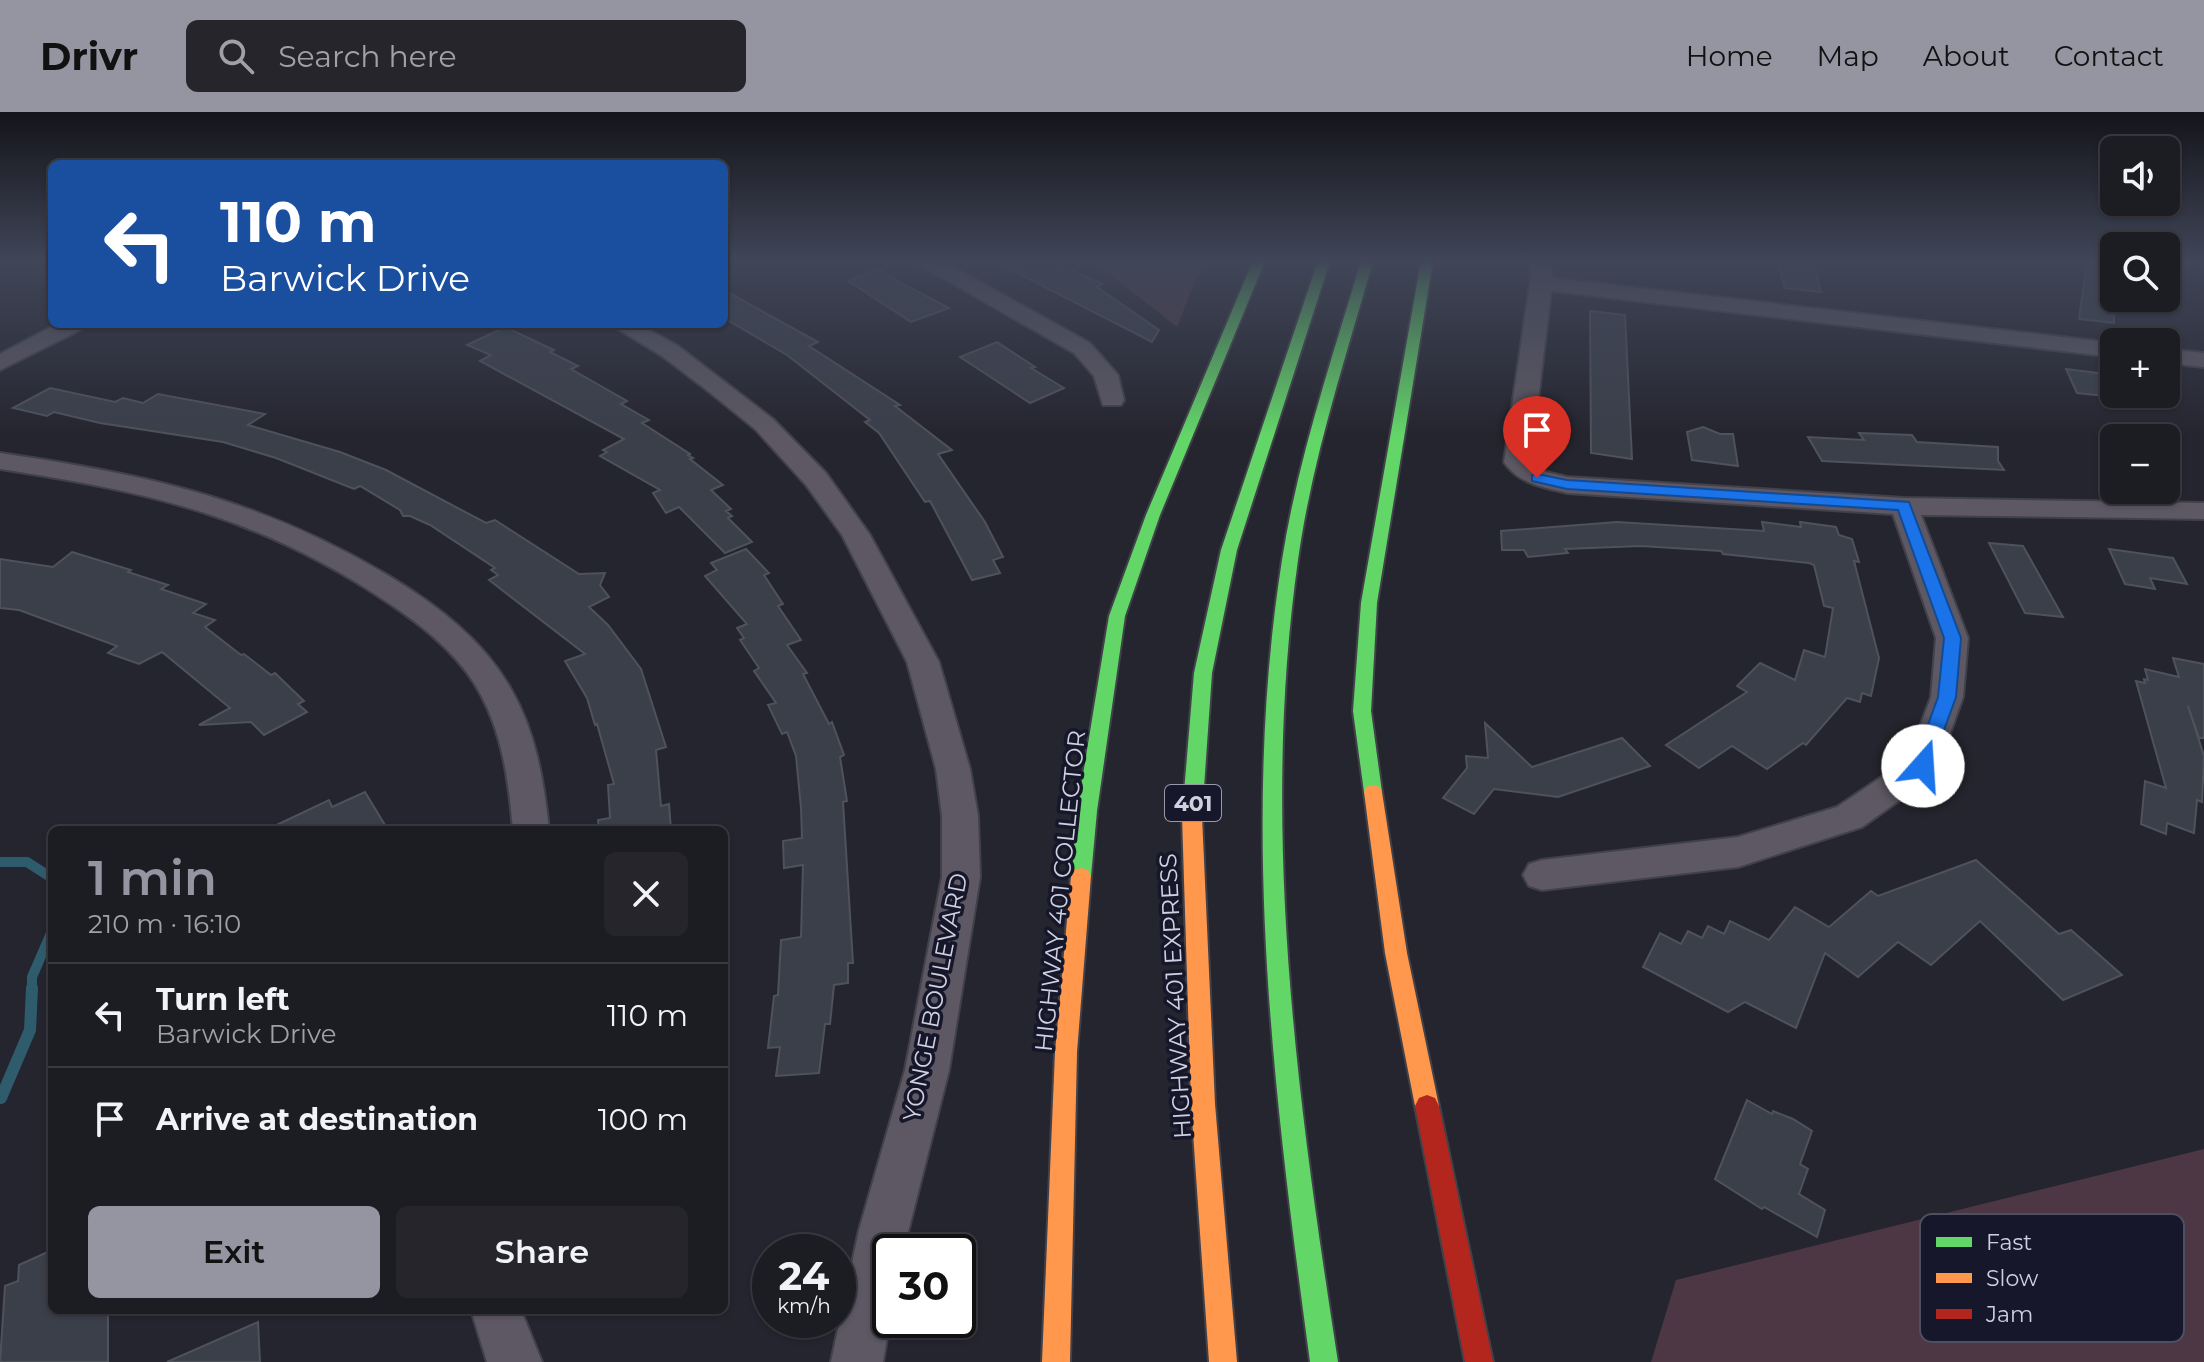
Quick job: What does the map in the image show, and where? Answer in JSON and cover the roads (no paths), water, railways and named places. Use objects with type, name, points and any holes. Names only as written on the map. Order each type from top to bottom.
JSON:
[{"type":"highway","name":"HIGHWAY 401 COLLECTOR","points":[[1056,1362],[1068,1037],[1087,811],[1117,616],[1153,515],[1235,319]]},
{"type":"highway","name":"HIGHWAY 401 EXPRESS","points":[[1223,1362],[1203,1104],[1191,823],[1203,673],[1229,550],[1305,319]]},
{"type":"highway","points":[[1324,1362],[1286,1058],[1274,869],[1275,742],[1283,618],[1298,518],[1351,319]]},
{"type":"highway","points":[[1417,319],[1369,603],[1362,711],[1396,953],[1479,1362]]},
{"type":"street","points":[[1031,319],[1082,348],[1106,375],[1112,400]]},
{"type":"street","points":[[1535,319],[1517,462],[1537,478],[1567,485],[1904,506],[2204,511]]},
{"type":"street","points":[[1889,319],[2100,348]]},
{"type":"street","points":[[0,363],[66,328]]},
{"type":"street","name":"YONGE BOULEVARD","points":[[628,328],[670,351],[717,386],[764,424],[816,479],[856,535],[923,662],[953,769],[960,816],[961,877],[927,1070],[883,1230],[857,1362]]},
{"type":"street","points":[[2180,357],[2204,360]]},
{"type":"street","points":[[0,461],[119,480],[182,495],[254,519],[389,587],[448,633],[487,675],[512,728],[524,768],[531,826]]},
{"type":"street","points":[[1542,875],[1738,852],[1849,817],[1923,766],[1947,697],[1952,638],[1904,506]]},
{"type":"street","points":[[497,1314],[507,1348],[516,1362]]},
{"type":"waterway","points":[[0,862],[27,862],[48,875]]},
{"type":"waterway","points":[[32,988],[32,977],[48,940]]},
{"type":"waterway","points":[[1,1098],[30,1030],[32,988]]}]
